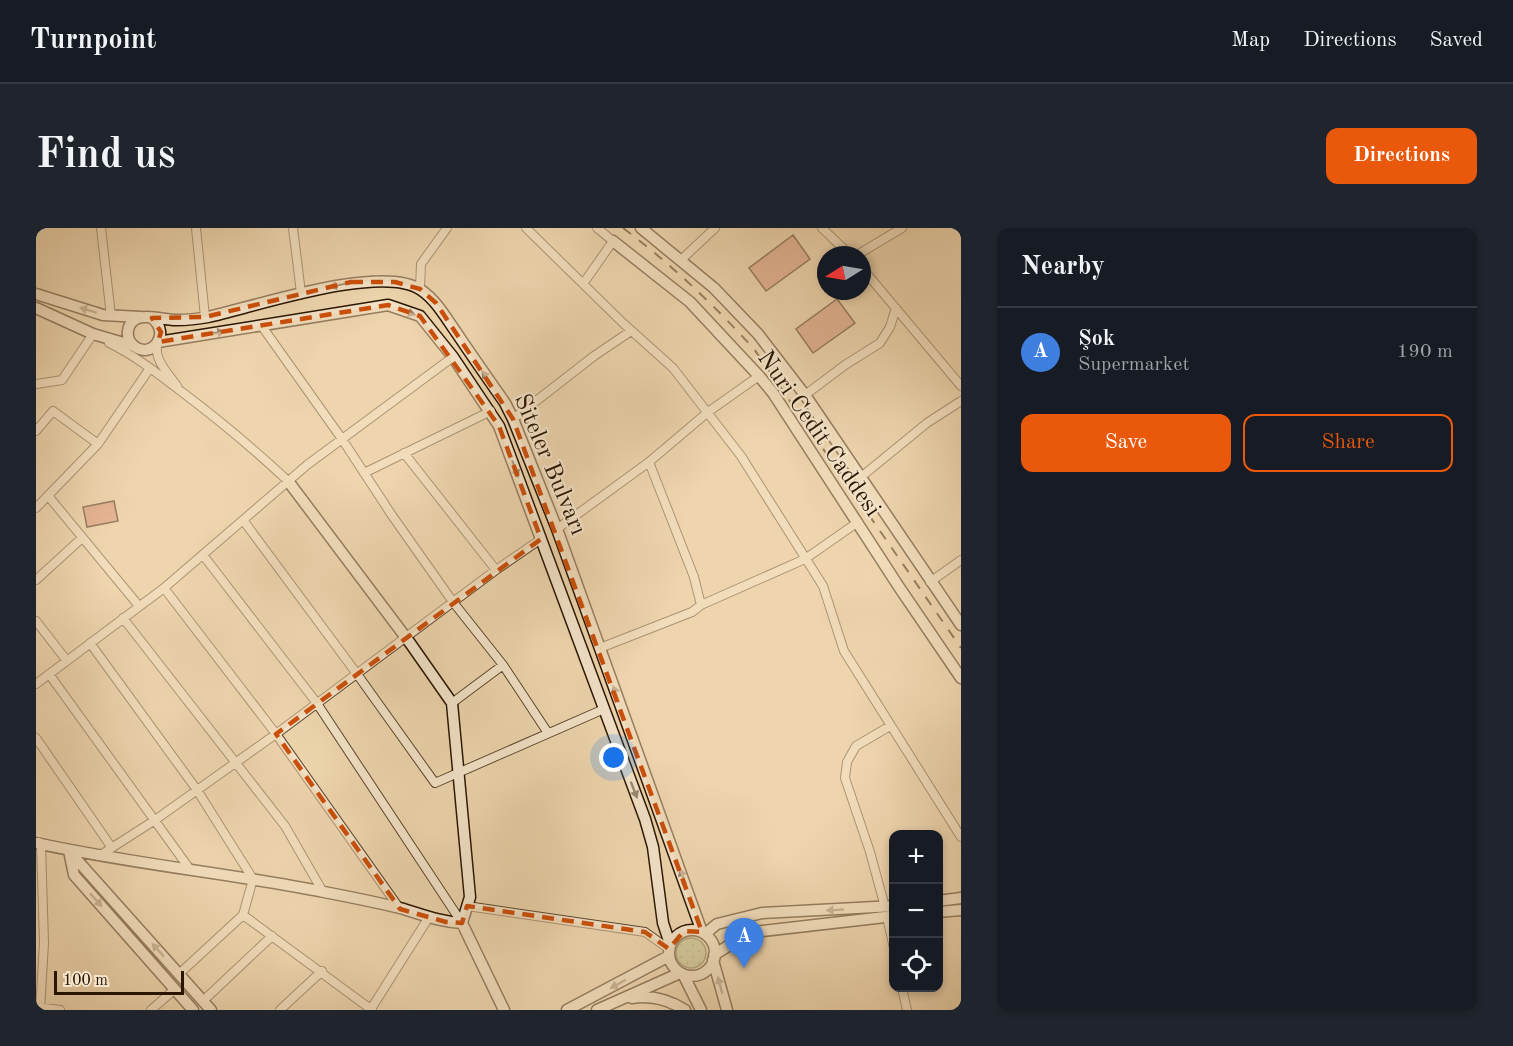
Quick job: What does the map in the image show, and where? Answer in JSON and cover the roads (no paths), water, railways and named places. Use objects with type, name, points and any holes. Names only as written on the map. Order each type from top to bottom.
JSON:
[{"type":"main road","name":"Nuri Cedit Caddesi","points":[[640,228],[681,260],[741,314],[758,334],[805,395],[961,625]]},
{"type":"main road","name":"Nuri Cedit Caddesi","points":[[613,241],[690,302],[773,393],[961,678]]},
{"type":"main road","points":[[36,294],[111,316],[179,321],[205,317],[351,282],[395,282],[420,289]]},
{"type":"main road","name":"Siteler Bulvarı","points":[[420,289],[436,303],[505,403],[513,419],[557,529],[704,933]]},
{"type":"main road","name":"Siteler Bulvarı","points":[[158,342],[388,305],[420,316],[453,357],[499,426],[645,819],[653,847],[669,950]]},
{"type":"main road","points":[[36,308],[93,334],[144,350],[154,346],[160,337],[159,327],[147,318]]},
{"type":"main road","points":[[134,346],[128,337],[129,326],[132,322],[147,318]]},
{"type":"main road","points":[[288,481],[406,637],[452,703],[470,897],[462,923],[504,1010]]},
{"type":"main road","points":[[38,842],[99,856],[189,868],[323,892],[446,922],[462,923]]},
{"type":"main road","points":[[69,850],[211,1010]]},
{"type":"main road","points":[[69,850],[74,875],[194,1010]]},
{"type":"main road","points":[[943,900],[961,898]]},
{"type":"main road","points":[[943,912],[961,910]]},
{"type":"main road","points":[[704,933],[717,924],[762,914],[889,912]]},
{"type":"main road","points":[[597,1010],[609,1008],[620,1000],[681,973],[698,975],[705,971],[714,958],[741,937],[754,932],[889,912]]},
{"type":"main road","points":[[567,1010],[669,950],[678,934],[691,929],[704,933],[712,943],[727,1010]]},
{"type":"main road","points":[[669,950],[671,964],[681,973],[701,1010]]},
{"type":"main road","points":[[620,1000],[643,997],[658,999],[673,1003],[685,1010]]},
{"type":"street","points":[[101,228],[111,316]]},
{"type":"street","points":[[196,228],[205,317]]},
{"type":"street","points":[[293,228],[302,293]]},
{"type":"street","points":[[420,289],[422,264],[447,228]]},
{"type":"street","points":[[526,228],[631,331],[673,368],[741,456],[823,586],[844,651],[961,837]]},
{"type":"street","points":[[583,284],[613,241],[597,228]]},
{"type":"street","points":[[681,260],[716,228]]},
{"type":"street","points":[[822,228],[841,246]]},
{"type":"street","points":[[871,247],[902,228]]},
{"type":"street","points":[[871,279],[961,386]]},
{"type":"street","points":[[805,395],[880,344],[890,327],[896,308]]},
{"type":"street","points":[[261,325],[453,602],[503,665],[548,733]]},
{"type":"street","points":[[513,419],[594,356],[631,331]]},
{"type":"street","points":[[36,384],[62,380],[93,334],[126,351],[182,392],[247,442],[288,481]]},
{"type":"street","points":[[158,342],[155,350],[158,358],[182,392]]},
{"type":"street","points":[[36,684],[164,588],[288,481],[453,357]]},
{"type":"street","points":[[36,508],[98,444],[150,368]]},
{"type":"street","points":[[557,529],[649,462],[708,412],[759,376]]},
{"type":"street","points":[[861,477],[927,423],[961,400]]},
{"type":"street","points":[[36,431],[53,411],[98,444]]},
{"type":"street","points":[[364,473],[490,411]]},
{"type":"street","points":[[404,453],[496,570]]},
{"type":"street","points":[[649,462],[694,577],[701,605]]},
{"type":"street","points":[[49,497],[139,606]]},
{"type":"street","points":[[243,520],[435,783],[604,709]]},
{"type":"street","points":[[600,648],[692,612],[701,605],[805,559],[858,522]]},
{"type":"street","points":[[36,580],[82,538]]},
{"type":"street","points":[[99,856],[155,820],[276,734],[316,702],[541,539]]},
{"type":"street","points":[[202,555],[316,702],[462,923]]},
{"type":"street","points":[[930,582],[961,560]]},
{"type":"street","points":[[164,588],[276,734],[400,909]]},
{"type":"street","points":[[123,618],[285,826],[323,892]]},
{"type":"street","points":[[36,621],[67,661]]},
{"type":"street","points":[[90,643],[197,790],[253,879],[243,915],[179,974]]},
{"type":"street","points":[[452,703],[503,665]]},
{"type":"street","points":[[49,674],[189,868]]},
{"type":"street","points":[[889,909],[844,778],[847,762],[856,746],[890,726]]},
{"type":"street","points":[[36,738],[112,848]]},
{"type":"street","points":[[38,842],[44,943],[39,962],[39,1008],[60,1010]]},
{"type":"street","points":[[467,906],[645,933],[669,950]]},
{"type":"street","points":[[243,915],[371,1009],[429,917]]},
{"type":"street","points":[[203,1001],[272,936]]},
{"type":"street","points":[[280,1010],[322,971]]},
{"type":"street","points":[[151,1010],[175,989]]},
{"type":"street","points":[[903,992],[907,1010]]},
{"type":"railway","points":[[623,228],[691,286],[754,349],[961,648]]},
{"type":"place","name":"Şok","points":[[744,968]]}]
